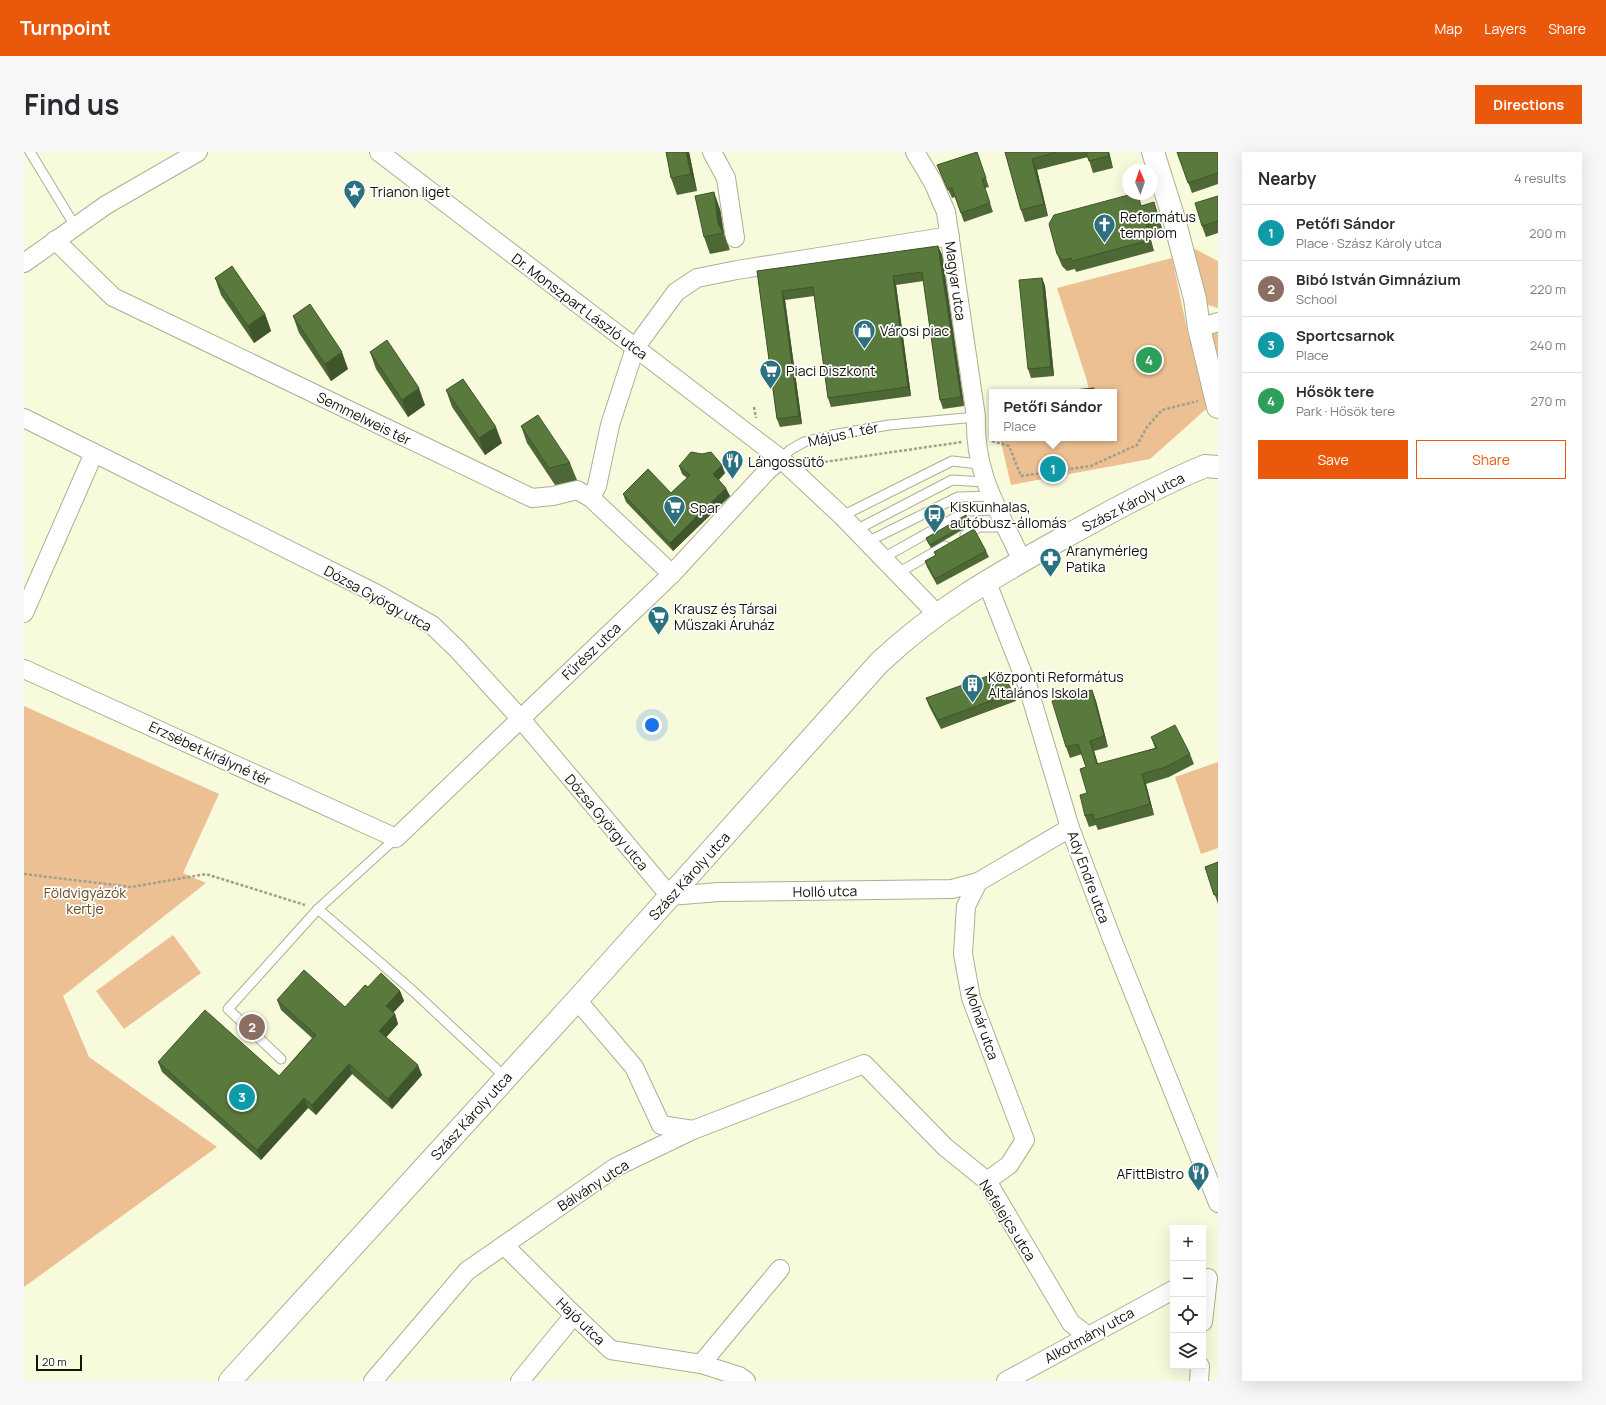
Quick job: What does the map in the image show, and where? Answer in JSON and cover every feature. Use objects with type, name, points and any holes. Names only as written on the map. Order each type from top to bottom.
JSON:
[{"type":"main road","points":[[1153,152],[1174,219],[1195,299],[1209,325],[1217,402]]},
{"type":"main road","name":"Szász Károly utca","points":[[230,1381],[577,1000],[879,663],[906,637],[986,580],[1022,560],[1114,510],[1192,471],[1204,466],[1218,467]]},
{"type":"street","points":[[24,263],[106,205],[198,152]]},
{"type":"street","name":"Dr. Monszpart László utca","points":[[379,152],[635,348],[785,455]]},
{"type":"street","points":[[712,152],[726,178],[735,238]]},
{"type":"street","name":"Magyar utca","points":[[915,152],[933,182],[946,212],[976,417]]},
{"type":"street","points":[[591,498],[598,486],[610,425],[635,348],[676,292],[697,278],[737,270],[950,236]]},
{"type":"street","name":"Semmelweis tér","points":[[55,240],[113,297],[380,426],[532,498],[553,496],[577,490],[591,498],[672,574]]},
{"type":"street","points":[[976,417],[975,440],[979,464],[991,496],[1022,560]]},
{"type":"street","name":"Dózsa György utca","points":[[24,418],[377,594],[432,625],[457,649],[520,718],[670,896]]},
{"type":"street","points":[[24,613],[94,453]]},
{"type":"street","points":[[785,455],[937,614]]},
{"type":"street","name":"Fűrész utca","points":[[396,838],[672,574],[768,470],[785,455]]},
{"type":"street","name":"Ady Endre utca","points":[[986,580],[1028,687],[1070,828],[1112,939],[1211,1166],[1218,1203]]},
{"type":"street","name":"Erzsébet királyné tér","points":[[24,668],[396,838]]},
{"type":"street","points":[[978,882],[1070,828]]},
{"type":"street","name":"Holló utca","points":[[670,896],[719,892],[952,889],[978,882]]},
{"type":"street","name":"Molnár utca","points":[[978,882],[966,906],[963,954],[964,961],[971,998],[1025,1140],[1009,1165],[987,1181]]},
{"type":"street","points":[[577,1000],[634,1066],[662,1125],[693,1130]]},
{"type":"street","name":"Nefelejcs utca","points":[[864,1064],[945,1147],[987,1181],[1070,1324],[1087,1335]]},
{"type":"street","name":"Bálvány utca","points":[[373,1381],[466,1271],[616,1167],[693,1130],[864,1064]]},
{"type":"street","name":"Hajó utca","points":[[504,1245],[574,1316],[611,1350],[701,1364],[738,1376],[746,1381]]},
{"type":"street","points":[[701,1364],[780,1269]]},
{"type":"street","points":[[1206,1302],[1210,1276]]},
{"type":"street","name":"Alkotmány utca","points":[[1006,1381],[1087,1335],[1170,1292]]},
{"type":"street","points":[[520,1381],[574,1316]]},
{"type":"street","points":[[1199,1381],[1200,1369]]},
{"type":"lane","points":[[30,152],[75,226]]},
{"type":"lane","name":"Május 1. tér","points":[[785,455],[804,442],[889,424],[976,417]]},
{"type":"lane","points":[[842,516],[952,461],[979,464]]},
{"type":"lane","points":[[862,536],[952,480],[991,496]]},
{"type":"lane","points":[[862,536],[958,497],[991,496]]},
{"type":"lane","points":[[883,558],[991,496]]},
{"type":"lane","points":[[898,573],[980,527],[1006,528]]},
{"type":"lane","points":[[281,1059],[228,1009],[318,909],[396,838]]},
{"type":"lane","points":[[318,909],[413,991],[506,1078]]},
{"type":"path","points":[[998,441],[1009,446],[1021,476],[1091,466],[1137,445],[1147,427],[1162,410],[1217,402]]},
{"type":"path","points":[[785,455],[808,464],[975,440],[989,441]]},
{"type":"path","points":[[24,874],[131,887],[206,874],[318,909]]},
{"type":"green space","points":[[1187,245],[1218,261],[1218,308],[1208,305],[1201,300]]},
{"type":"green space","points":[[1172,258],[1189,338],[1218,329],[1218,406],[1205,410],[1150,459],[1011,485],[1001,441],[1117,441],[1117,389],[1088,389],[1057,288]]},
{"type":"green space","name":"Földvigyázók kertje","points":[[24,706],[219,794],[183,873],[206,883],[63,996],[89,1057],[217,1147],[24,1287]]},
{"type":"green space","points":[[1218,762],[1218,848],[1201,854],[1175,777]]},
{"type":"green space","points":[[173,935],[201,973],[124,1029],[96,991]]},
{"type":"building","points":[[666,152],[686,152],[691,174],[671,178]]},
{"type":"building","points":[[977,152],[986,178],[982,179],[990,203],[961,213],[952,188],[948,190],[937,165]]},
{"type":"building","points":[[1005,152],[1057,152],[1032,159],[1044,204],[1021,210]]},
{"type":"building","points":[[1086,152],[1108,152],[1109,156],[1089,161]]},
{"type":"building","points":[[1177,152],[1218,152],[1218,173],[1188,183]]},
{"type":"building","points":[[714,192],[718,223],[723,233],[704,237],[695,196]]},
{"type":"building","points":[[1218,196],[1218,221],[1202,226],[1195,203]]},
{"type":"building","name":"Református templom","points":[[1122,197],[1122,200],[1140,200],[1141,206],[1154,202],[1159,222],[1146,225],[1150,240],[1072,261],[1071,258],[1063,260],[1057,254],[1049,224],[1054,215]]},
{"type":"building","points":[[938,246],[961,397],[940,400],[922,272],[893,276],[908,387],[828,398],[813,287],[782,291],[799,416],[777,419],[757,271]]},
{"type":"building","points":[[232,266],[265,314],[248,326],[215,278]]},
{"type":"building","points":[[1042,278],[1051,367],[1028,369],[1019,280]]},
{"type":"building","points":[[310,304],[342,352],[325,364],[293,316]]},
{"type":"building","points":[[387,340],[419,388],[402,400],[370,352]]},
{"type":"building","points":[[463,379],[496,427],[479,438],[446,390]]},
{"type":"building","points":[[538,415],[570,463],[549,468],[521,426]]},
{"type":"building","name":"Spar","points":[[691,452],[702,454],[711,452],[722,465],[713,474],[726,488],[670,543],[623,494],[648,469],[671,493],[690,475],[679,466]]},
{"type":"building","points":[[966,515],[970,522],[930,545],[926,538]]},
{"type":"building","points":[[974,529],[986,551],[935,579],[925,561],[936,555],[934,552]]},
{"type":"building","name":"Központi Református Általános Iskola","points":[[1002,671],[1013,693],[938,720],[926,698]]},
{"type":"building","points":[[1078,689],[1080,693],[1092,690],[1104,736],[1090,741],[1097,764],[1157,748],[1151,737],[1175,725],[1190,754],[1166,767],[1142,774],[1150,804],[1094,820],[1093,814],[1085,816],[1080,795],[1087,793],[1080,769],[1086,767],[1078,744],[1066,747],[1052,701],[1066,697],[1064,693]]},
{"type":"building","points":[[1218,862],[1218,894],[1214,895],[1205,867]]},
{"type":"building","points":[[304,970],[345,1007],[365,985],[368,987],[381,973],[400,991],[386,1006],[395,1014],[379,1031],[418,1065],[388,1099],[349,1064],[312,1105],[304,1098],[257,1150],[158,1062],[205,1010],[279,1076],[316,1035],[277,1000]]},
{"type":"place","name":"Trianon liget","points":[[355,210]]},
{"type":"place","name":"Református templom","points":[[1104,244]]},
{"type":"place","name":"Városi piac","points":[[864,350]]},
{"type":"place","name":"Hősök tere","points":[[1149,360]]},
{"type":"place","name":"Piaci Diszkont","points":[[771,390]]},
{"type":"place","name":"Petőfi Sándor","points":[[1053,469]]},
{"type":"place","name":"Lángossütő","points":[[733,480]]},
{"type":"place","name":"Spar","points":[[674,526]]},
{"type":"place","name":"Kiskunhalas, autóbusz-állomás","points":[[935,534]]},
{"type":"place","name":"Aranymérleg Patika","points":[[1051,578]]},
{"type":"place","name":"Krausz és Társai Műszaki Áruház","points":[[659,636]]},
{"type":"place","name":"Központi Református Általános Iskola","points":[[973,704]]},
{"type":"place","name":"Bibó István Gimnázium","points":[[252,1027]]},
{"type":"place","name":"Sportcsarnok","points":[[242,1097]]},
{"type":"place","name":"AFittBistro","points":[[1199,1192]]}]
